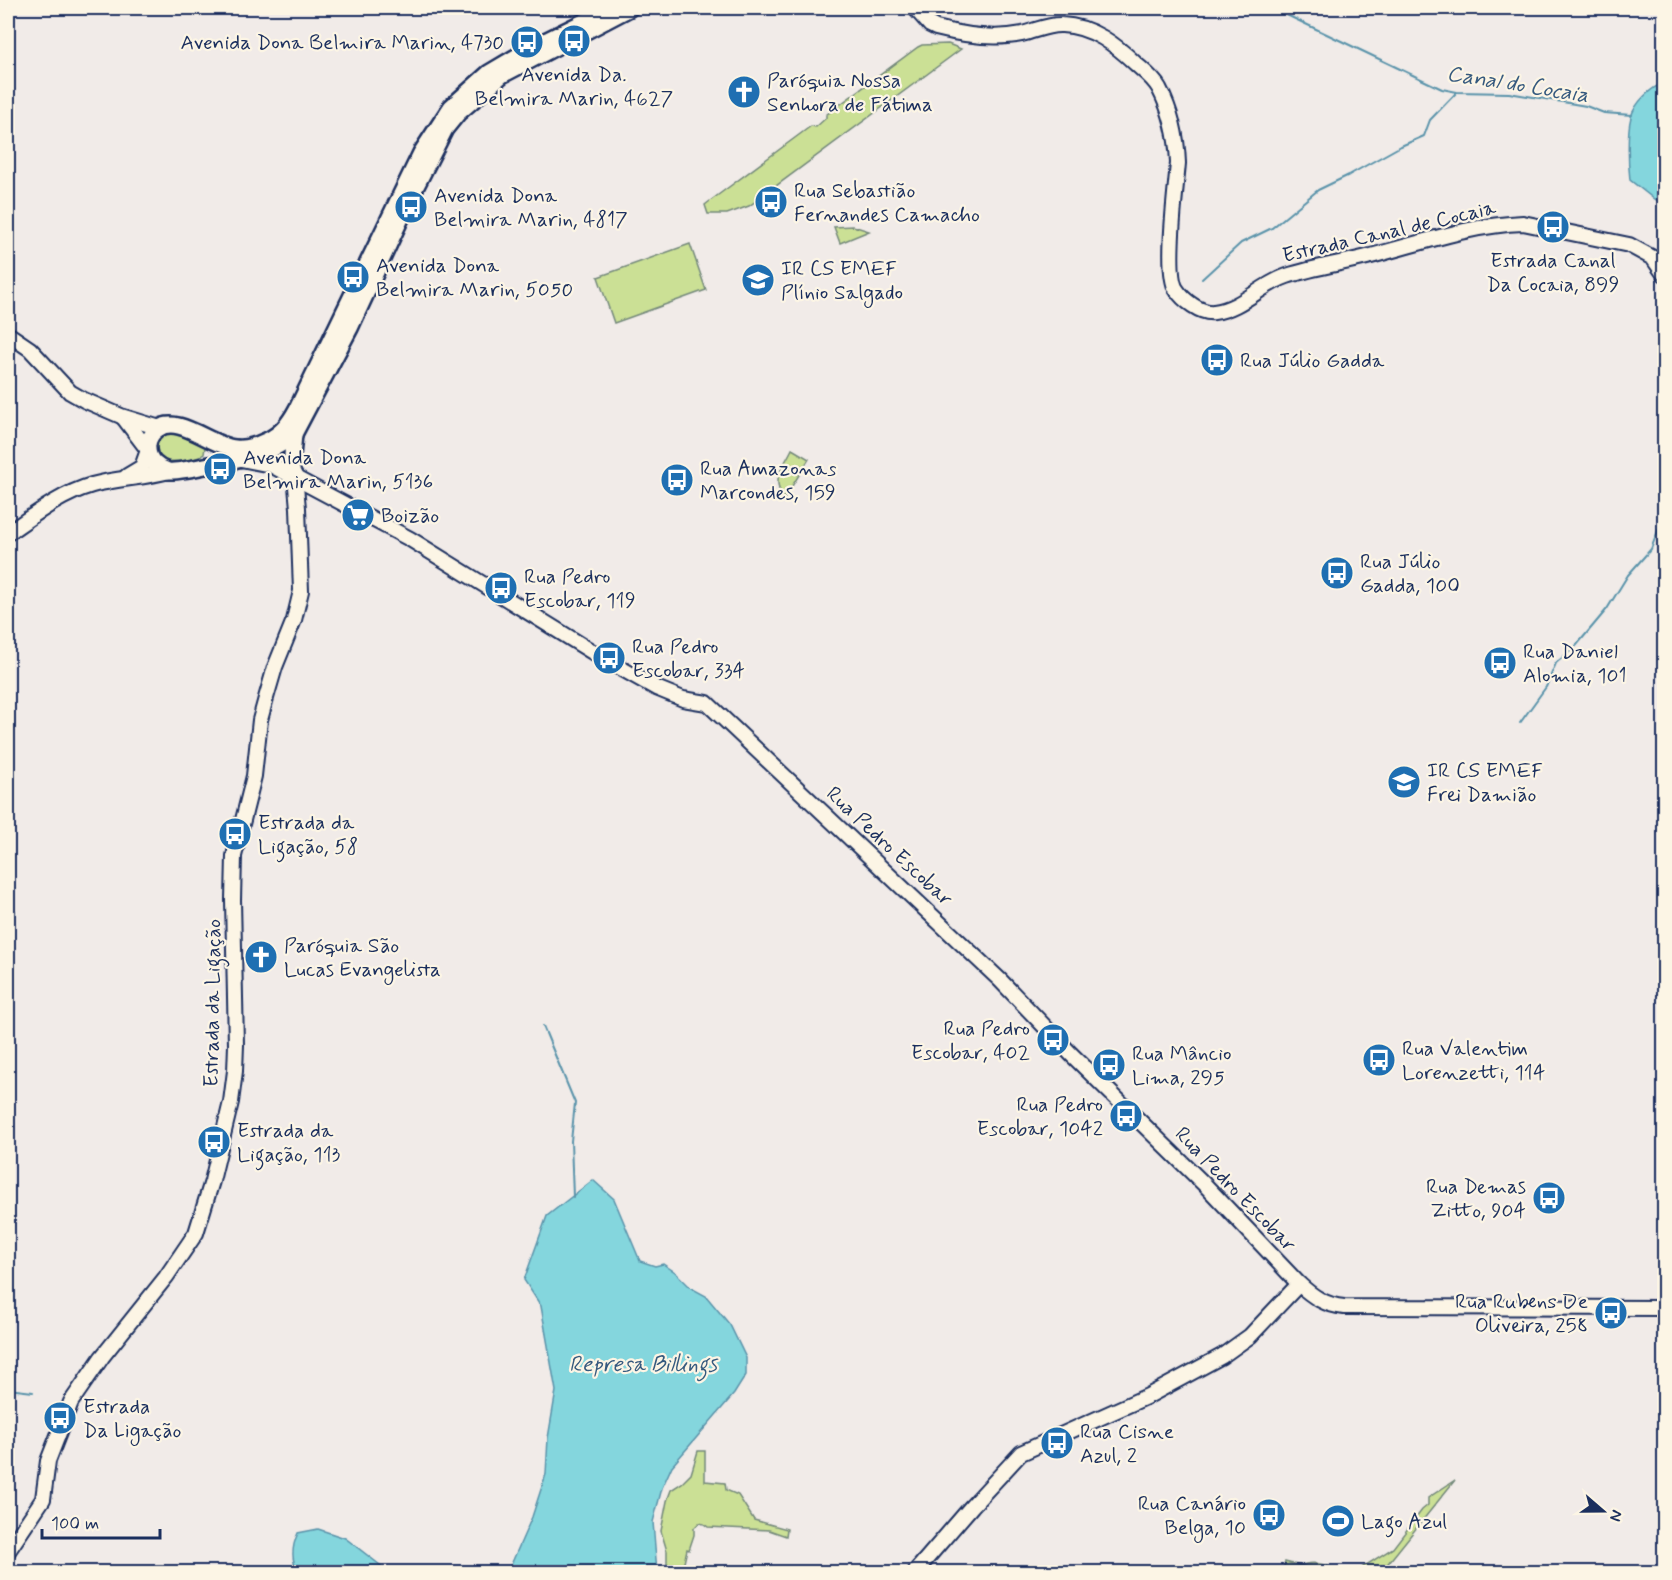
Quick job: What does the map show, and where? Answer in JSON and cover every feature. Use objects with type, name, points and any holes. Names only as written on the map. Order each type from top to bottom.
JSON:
[{"type":"main road","points":[[8,533],[53,502],[77,490],[124,478],[239,459],[266,446],[280,434],[297,409],[421,153],[451,107],[489,73],[533,47],[612,8]]},
{"type":"main road","points":[[124,478],[142,467],[150,438],[160,428],[167,425],[176,425],[209,441],[236,448],[266,446],[287,441],[294,434],[350,328],[445,129],[458,112],[502,75],[630,8]]},
{"type":"main road","name":"Estrada Canal de Cocaia","points":[[915,8],[930,25],[936,28],[981,37],[1021,34],[1059,24],[1081,28],[1117,46],[1150,76],[1167,107],[1178,148],[1171,255],[1172,279],[1180,294],[1200,309],[1217,312],[1288,275],[1370,256],[1444,235],[1522,223],[1629,245],[1653,258],[1665,274]]},
{"type":"main road","points":[[8,334],[30,349],[70,392],[121,416],[160,428]]},
{"type":"main road","points":[[121,416],[148,450],[151,460],[169,471]]},
{"type":"main road","points":[[293,472],[294,434]]},
{"type":"main road","points":[[203,465],[211,455],[209,441]]},
{"type":"main road","name":"Rua Pedro Escobar","points":[[266,446],[293,472]]},
{"type":"main road","name":"Rua Pedro Escobar","points":[[239,459],[263,462],[293,472],[410,539],[599,656],[656,688],[682,699],[707,703],[958,939],[1206,1186],[1299,1284],[1316,1298],[1331,1305],[1398,1308],[1665,1308]]},
{"type":"main road","name":"Estrada da Ligação","points":[[8,1551],[43,1499],[48,1461],[71,1402],[102,1358],[166,1277],[196,1233],[212,1181],[231,1102],[235,1071],[232,880],[234,856],[254,776],[266,698],[275,667],[294,621],[301,591],[293,472]]},
{"type":"main road","points":[[915,1572],[1021,1453],[1148,1396],[1222,1356],[1250,1336],[1299,1284]]},
{"type":"green space","points":[[948,44],[961,49],[749,206],[727,214],[708,214],[705,205],[710,201],[811,126],[816,127],[826,118],[826,115],[918,47]]},
{"type":"green space","points":[[853,226],[869,231],[840,243],[834,227]]},
{"type":"green space","points":[[690,244],[706,290],[614,323],[598,277]]},
{"type":"green space","points":[[167,427],[203,443],[204,454],[194,459],[181,461],[157,459],[151,438]]},
{"type":"green space","points":[[792,449],[809,459],[784,499],[780,492],[778,479]]},
{"type":"green space","points":[[698,1451],[705,1451],[705,1481],[725,1483],[726,1490],[738,1495],[754,1520],[787,1529],[786,1536],[769,1530],[708,1527],[699,1523],[694,1528],[694,1535],[689,1550],[687,1549],[682,1572],[667,1572],[667,1551],[661,1531],[667,1501],[671,1490],[691,1474]]},
{"type":"green space","points":[[1455,1480],[1381,1572],[1358,1572],[1393,1548],[1428,1505],[1428,1498]]},
{"type":"green space","name":"Lago Azul","points":[[1336,1507],[1351,1526],[1340,1535],[1325,1516]]},
{"type":"green space","points":[[1285,1562],[1301,1566],[1310,1563],[1321,1564],[1341,1572],[1285,1572],[1287,1568],[1284,1567]]},
{"type":"water","points":[[1664,83],[1664,202],[1654,199],[1630,180],[1628,148],[1633,112],[1649,92]]},
{"type":"water","name":"Represa Billings","points":[[593,1180],[614,1199],[640,1261],[655,1266],[663,1264],[675,1272],[691,1288],[706,1296],[730,1325],[746,1358],[746,1375],[734,1394],[672,1466],[662,1488],[653,1522],[657,1572],[516,1572],[510,1567],[532,1517],[546,1474],[548,1438],[556,1391],[541,1306],[524,1280],[547,1216]]},
{"type":"water","points":[[318,1529],[345,1538],[389,1572],[298,1572],[293,1553],[298,1533]]},
{"type":"waterway","name":"Canal do Cocaia","points":[[1272,8],[1442,89],[1457,92],[1509,93],[1586,106],[1604,113],[1632,115]]},
{"type":"waterway","points":[[1202,279],[1241,243],[1272,228],[1318,190],[1424,136],[1430,120],[1456,93]]},
{"type":"waterway","points":[[1520,723],[1546,687],[1556,663],[1576,646],[1607,609],[1628,575],[1651,549],[1664,515]]},
{"type":"waterway","points":[[8,926],[15,911]]},
{"type":"waterway","points":[[543,1026],[575,1103],[571,1141],[573,1197]]},
{"type":"waterway","points":[[8,1389],[33,1392]]},
{"type":"place","name":"Avenida Da. Belmira Marin, 4627","points":[[574,41]]},
{"type":"place","name":"Avenida Dona Belmira Marin, 4730","points":[[527,42]]},
{"type":"place","name":"Paróquia Nossa Senhora de Fátima","points":[[744,92]]},
{"type":"place","name":"Rua Sebastião Fernandes Camacho","points":[[771,202]]},
{"type":"place","name":"Avenida Dona Belmira Marin, 4817","points":[[411,207]]},
{"type":"place","name":"Estrada Canal Da Cocaia, 899","points":[[1553,227]]},
{"type":"place","name":"Avenida Dona Belmira Marin, 5050","points":[[353,277]]},
{"type":"place","name":"IR CS EMEF Plínio Salgado","points":[[758,280]]},
{"type":"place","name":"Rua Júlio Gadda","points":[[1217,360]]},
{"type":"place","name":"Avenida Dona Belmira Marin, 5136","points":[[220,469]]},
{"type":"place","name":"Rua Amazonas Marcondes, 159","points":[[677,480]]},
{"type":"place","name":"Boizão","points":[[358,515]]},
{"type":"place","name":"Rua Júlio Gadda, 100","points":[[1337,573]]},
{"type":"place","name":"Rua Pedro Escobar, 119","points":[[501,588]]},
{"type":"place","name":"Rua Pedro Escobar, 334","points":[[609,658]]},
{"type":"place","name":"Rua Daniel Alomia, 101","points":[[1500,663]]},
{"type":"place","name":"IR CS EMEF Frei Damião","points":[[1404,782]]},
{"type":"place","name":"Estrada da Ligação, 58","points":[[235,834]]},
{"type":"place","name":"Paróquia São Lucas Evangelista","points":[[261,957]]},
{"type":"place","name":"Rua Pedro Escobar, 402","points":[[1053,1040]]},
{"type":"place","name":"Rua Valentim Lorenzetti, 114","points":[[1379,1060]]},
{"type":"place","name":"Rua Mâncio Lima, 295","points":[[1109,1065]]},
{"type":"place","name":"Rua Pedro Escobar, 1042","points":[[1126,1116]]},
{"type":"place","name":"Estrada da Ligação, 113","points":[[214,1142]]},
{"type":"place","name":"Rua Demas Zitto, 904","points":[[1549,1198]]},
{"type":"place","name":"Rua Rubens De Oliveira, 258","points":[[1611,1313]]},
{"type":"place","name":"Estrada Da Ligação","points":[[60,1418]]},
{"type":"place","name":"Rua Cisne Azul, 2","points":[[1057,1443]]},
{"type":"place","name":"Rua Canário Belga, 10","points":[[1269,1515]]},
{"type":"place","name":"Lago Azul","points":[[1338,1521]]}]
